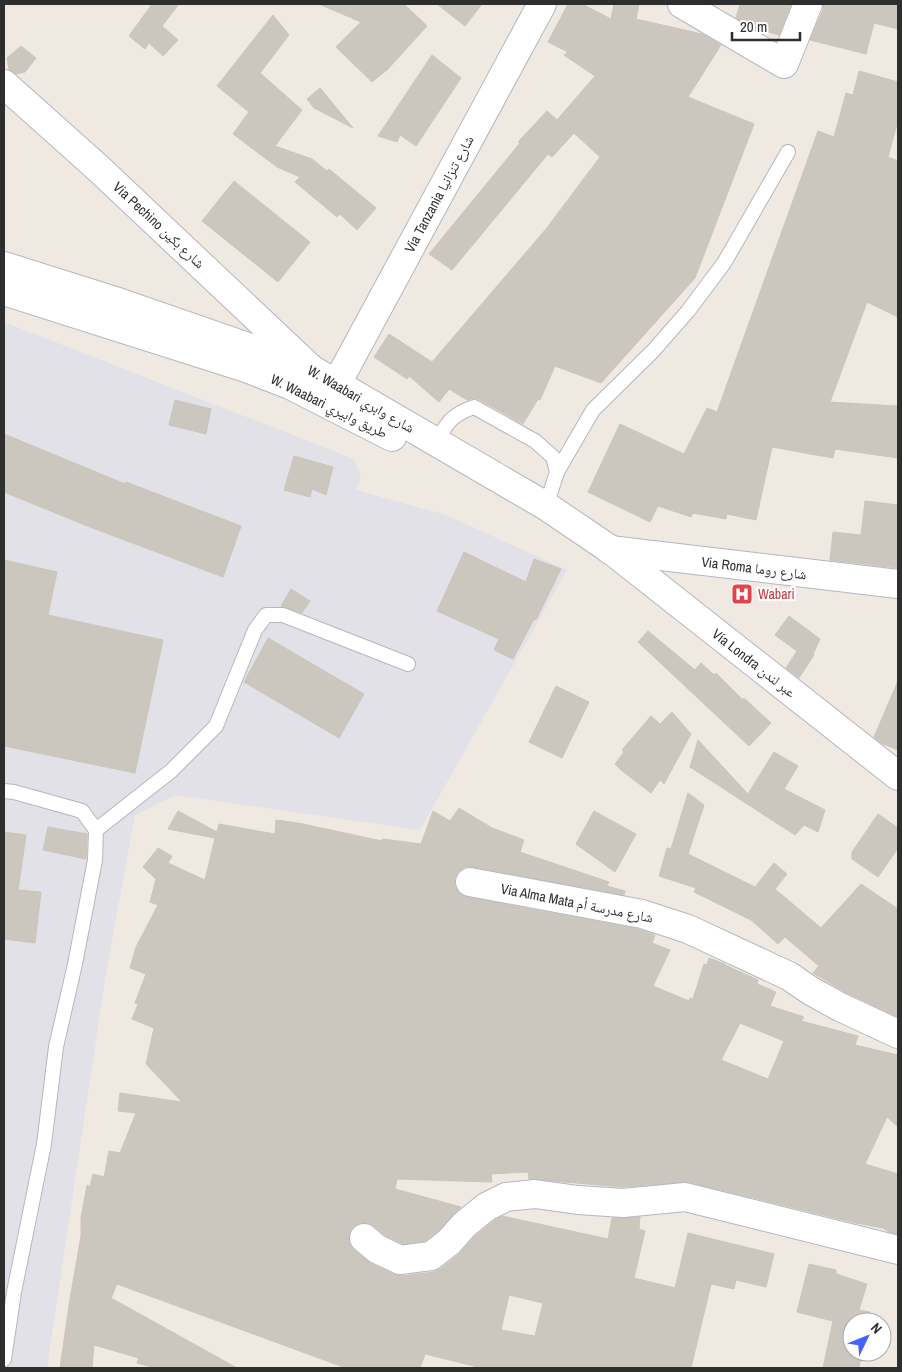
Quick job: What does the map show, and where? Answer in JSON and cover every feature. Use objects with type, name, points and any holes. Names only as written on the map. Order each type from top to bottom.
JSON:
[{"type":"street","name":"Via Tanzania شارع تنزانيا","points":[[336,384],[542,4]]},
{"type":"street","points":[[682,4],[784,64],[808,4]]},
{"type":"street","name":"Via Pechino شارع بكين","points":[[4,84],[98,168],[311,369]]},
{"type":"street","name":"W. Waabari شارع وابري","points":[[4,266],[124,304],[311,369],[546,506],[611,550]]},
{"type":"street","name":"W. Waabari طريق وابيري","points":[[4,291],[246,368],[290,385],[611,550]]},
{"type":"street","name":"Via Roma شارع روما","points":[[611,550],[898,584]]},
{"type":"street","name":"Vía Londra عبر لندن","points":[[611,550],[898,776]]},
{"type":"street","name":"Via Alma Mata شارع مدرسة أم","points":[[470,882],[642,914],[688,929],[789,976],[840,1007],[898,1034]]},
{"type":"street","points":[[364,1238],[377,1249],[400,1260],[430,1256],[449,1242],[464,1225],[486,1207],[506,1197],[535,1194],[578,1200],[624,1203],[685,1196],[898,1250]]},
{"type":"lane","points":[[546,506],[557,472],[592,410],[653,351],[688,311],[724,263],[788,152]]},
{"type":"lane","points":[[436,442],[446,424],[459,412],[474,407],[535,441],[553,457],[557,472]]},
{"type":"lane","points":[[96,830],[172,771],[216,726],[255,630],[266,615],[283,615],[408,664]]},
{"type":"lane","points":[[4,791],[14,792],[82,811],[96,830],[95,860],[75,964],[56,1047],[44,1144],[14,1292],[4,1360]]},
{"type":"shaded area","points":[[4,322],[354,459],[361,477],[356,490],[446,515],[567,570],[420,830],[176,795],[135,815],[106,973],[47,1368],[4,1368]]},
{"type":"building","points":[[152,4],[179,4],[162,26],[178,40],[163,56],[149,43],[145,49],[129,36]]},
{"type":"building","points":[[319,4],[404,4],[427,26],[388,69],[372,82],[336,47],[361,22]]},
{"type":"building","points":[[437,4],[482,4],[465,26]]},
{"type":"building","points":[[568,4],[582,4],[611,19],[614,4],[639,4],[636,19],[702,34],[721,45],[688,97],[754,124],[695,278],[601,383],[555,366],[540,400],[538,399],[523,424],[478,399],[467,400],[449,389],[439,402],[409,376],[407,379],[374,357],[389,334],[432,362],[546,229],[600,157],[574,133],[552,157],[548,154],[452,270],[429,254],[520,143],[518,142],[547,111],[557,120],[595,76],[564,55],[568,52],[548,42]]},
{"type":"building","points":[[740,4],[791,4],[779,35],[753,28],[736,18]]},
{"type":"building","points":[[823,4],[898,4],[898,29],[874,23],[866,54],[810,40],[823,10]]},
{"type":"building","points":[[273,15],[289,35],[260,73],[302,110],[275,146],[312,159],[327,171],[329,169],[376,208],[357,230],[340,214],[337,217],[295,182],[300,177],[277,167],[233,134],[249,112],[217,86]]},
{"type":"building","points":[[21,46],[36,58],[25,72],[16,74],[9,70],[7,58]]},
{"type":"building","points":[[432,55],[461,78],[416,146],[400,135],[397,142],[378,136]]},
{"type":"building","points":[[859,71],[898,82],[898,120],[888,157],[898,161],[898,317],[867,302],[830,402],[898,406],[898,458],[835,449],[833,458],[772,447],[756,520],[727,514],[726,519],[693,513],[691,517],[658,506],[650,522],[588,492],[620,424],[684,454],[707,408],[717,412],[818,131],[834,137],[846,93],[853,95]]},
{"type":"building","points":[[320,88],[353,128],[314,108],[307,99]]},
{"type":"building","points":[[234,181],[310,242],[278,282],[202,221]]},
{"type":"building","points":[[175,400],[211,409],[206,434],[169,425]]},
{"type":"building","points":[[4,434],[125,484],[126,482],[241,526],[223,577],[90,527],[4,492]]},
{"type":"building","points":[[294,456],[333,467],[326,495],[312,489],[310,497],[284,490]]},
{"type":"building","points":[[865,501],[898,505],[898,568],[830,560],[833,532],[861,535]]},
{"type":"building","points":[[464,552],[526,582],[534,559],[561,569],[536,620],[534,619],[513,659],[494,650],[499,639],[437,611]]},
{"type":"building","points":[[4,560],[57,572],[48,615],[163,640],[135,773],[4,746]]},
{"type":"building","points":[[291,589],[310,601],[302,613],[281,606]]},
{"type":"building","points":[[789,616],[820,639],[814,655],[799,678],[786,668],[797,651],[775,635]]},
{"type":"building","points":[[648,631],[695,670],[701,663],[714,675],[716,673],[743,700],[744,698],[771,723],[749,746],[638,642]]},
{"type":"building","points":[[268,638],[364,694],[339,738],[244,682]]},
{"type":"building","points":[[898,681],[898,750],[881,743],[874,737]]},
{"type":"building","points":[[556,686],[589,702],[562,758],[529,742]]},
{"type":"building","points":[[672,712],[691,734],[664,784],[660,780],[651,793],[615,764],[624,752],[622,750],[651,716],[660,724]]},
{"type":"building","points":[[698,740],[748,794],[774,752],[798,766],[784,789],[825,810],[818,832],[804,825],[795,835],[690,767]]},
{"type":"building","points":[[688,793],[704,805],[688,854],[755,887],[774,863],[787,874],[775,889],[821,928],[861,884],[898,909],[898,1017],[847,993],[813,973],[819,966],[785,937],[778,944],[751,920],[694,892],[696,888],[659,876],[667,848],[671,849]]},
{"type":"building","points":[[459,808],[492,828],[524,840],[520,852],[609,882],[607,886],[625,891],[624,895],[465,867],[458,872],[455,879],[455,887],[460,894],[467,897],[638,929],[655,935],[652,943],[670,950],[653,986],[689,1001],[690,998],[693,999],[704,964],[707,965],[709,958],[758,980],[757,984],[776,992],[770,1006],[804,1017],[801,1021],[858,1036],[855,1045],[898,1055],[898,1127],[887,1117],[865,1164],[898,1174],[898,1234],[883,1228],[688,1182],[623,1187],[529,1179],[528,1172],[491,1174],[492,1182],[397,1179],[395,1189],[461,1207],[438,1231],[425,1241],[403,1244],[386,1236],[367,1223],[359,1223],[352,1228],[349,1243],[354,1250],[370,1263],[393,1274],[402,1276],[433,1272],[440,1269],[459,1254],[475,1236],[502,1216],[608,1239],[612,1218],[640,1217],[639,1229],[645,1231],[634,1278],[675,1288],[688,1233],[774,1254],[766,1287],[736,1280],[734,1289],[711,1284],[691,1368],[482,1368],[425,1354],[420,1368],[346,1368],[117,1284],[111,1298],[237,1368],[155,1368],[137,1363],[139,1358],[94,1345],[92,1368],[60,1368],[81,1236],[81,1218],[87,1185],[90,1187],[93,1174],[104,1177],[109,1151],[120,1153],[136,1113],[118,1111],[120,1093],[182,1102],[146,1064],[154,1028],[132,1019],[138,1004],[135,1003],[146,974],[130,968],[136,947],[158,905],[150,902],[156,879],[143,867],[158,848],[172,856],[168,863],[205,880],[215,838],[168,829],[178,811],[217,832],[219,824],[275,834],[276,820],[382,841],[383,839],[421,844],[433,811],[450,821]],"holes":[[[740,1023],[784,1041],[768,1079],[721,1060]],[[509,1295],[543,1303],[535,1336],[501,1330]]]},
{"type":"building","points":[[594,811],[636,834],[615,872],[576,844]]},
{"type":"building","points":[[878,814],[898,828],[898,848],[878,877],[852,859],[852,852]]},
{"type":"building","points":[[48,827],[87,834],[86,859],[43,850]]},
{"type":"building","points":[[4,832],[26,835],[18,890],[41,892],[35,943],[4,939]]},
{"type":"building","points":[[809,1264],[836,1270],[836,1274],[867,1284],[859,1310],[870,1312],[842,1312],[842,1362],[860,1362],[859,1368],[823,1368],[833,1321],[797,1312]]},
{"type":"place","name":"Wabari","points":[[742,594]]}]
